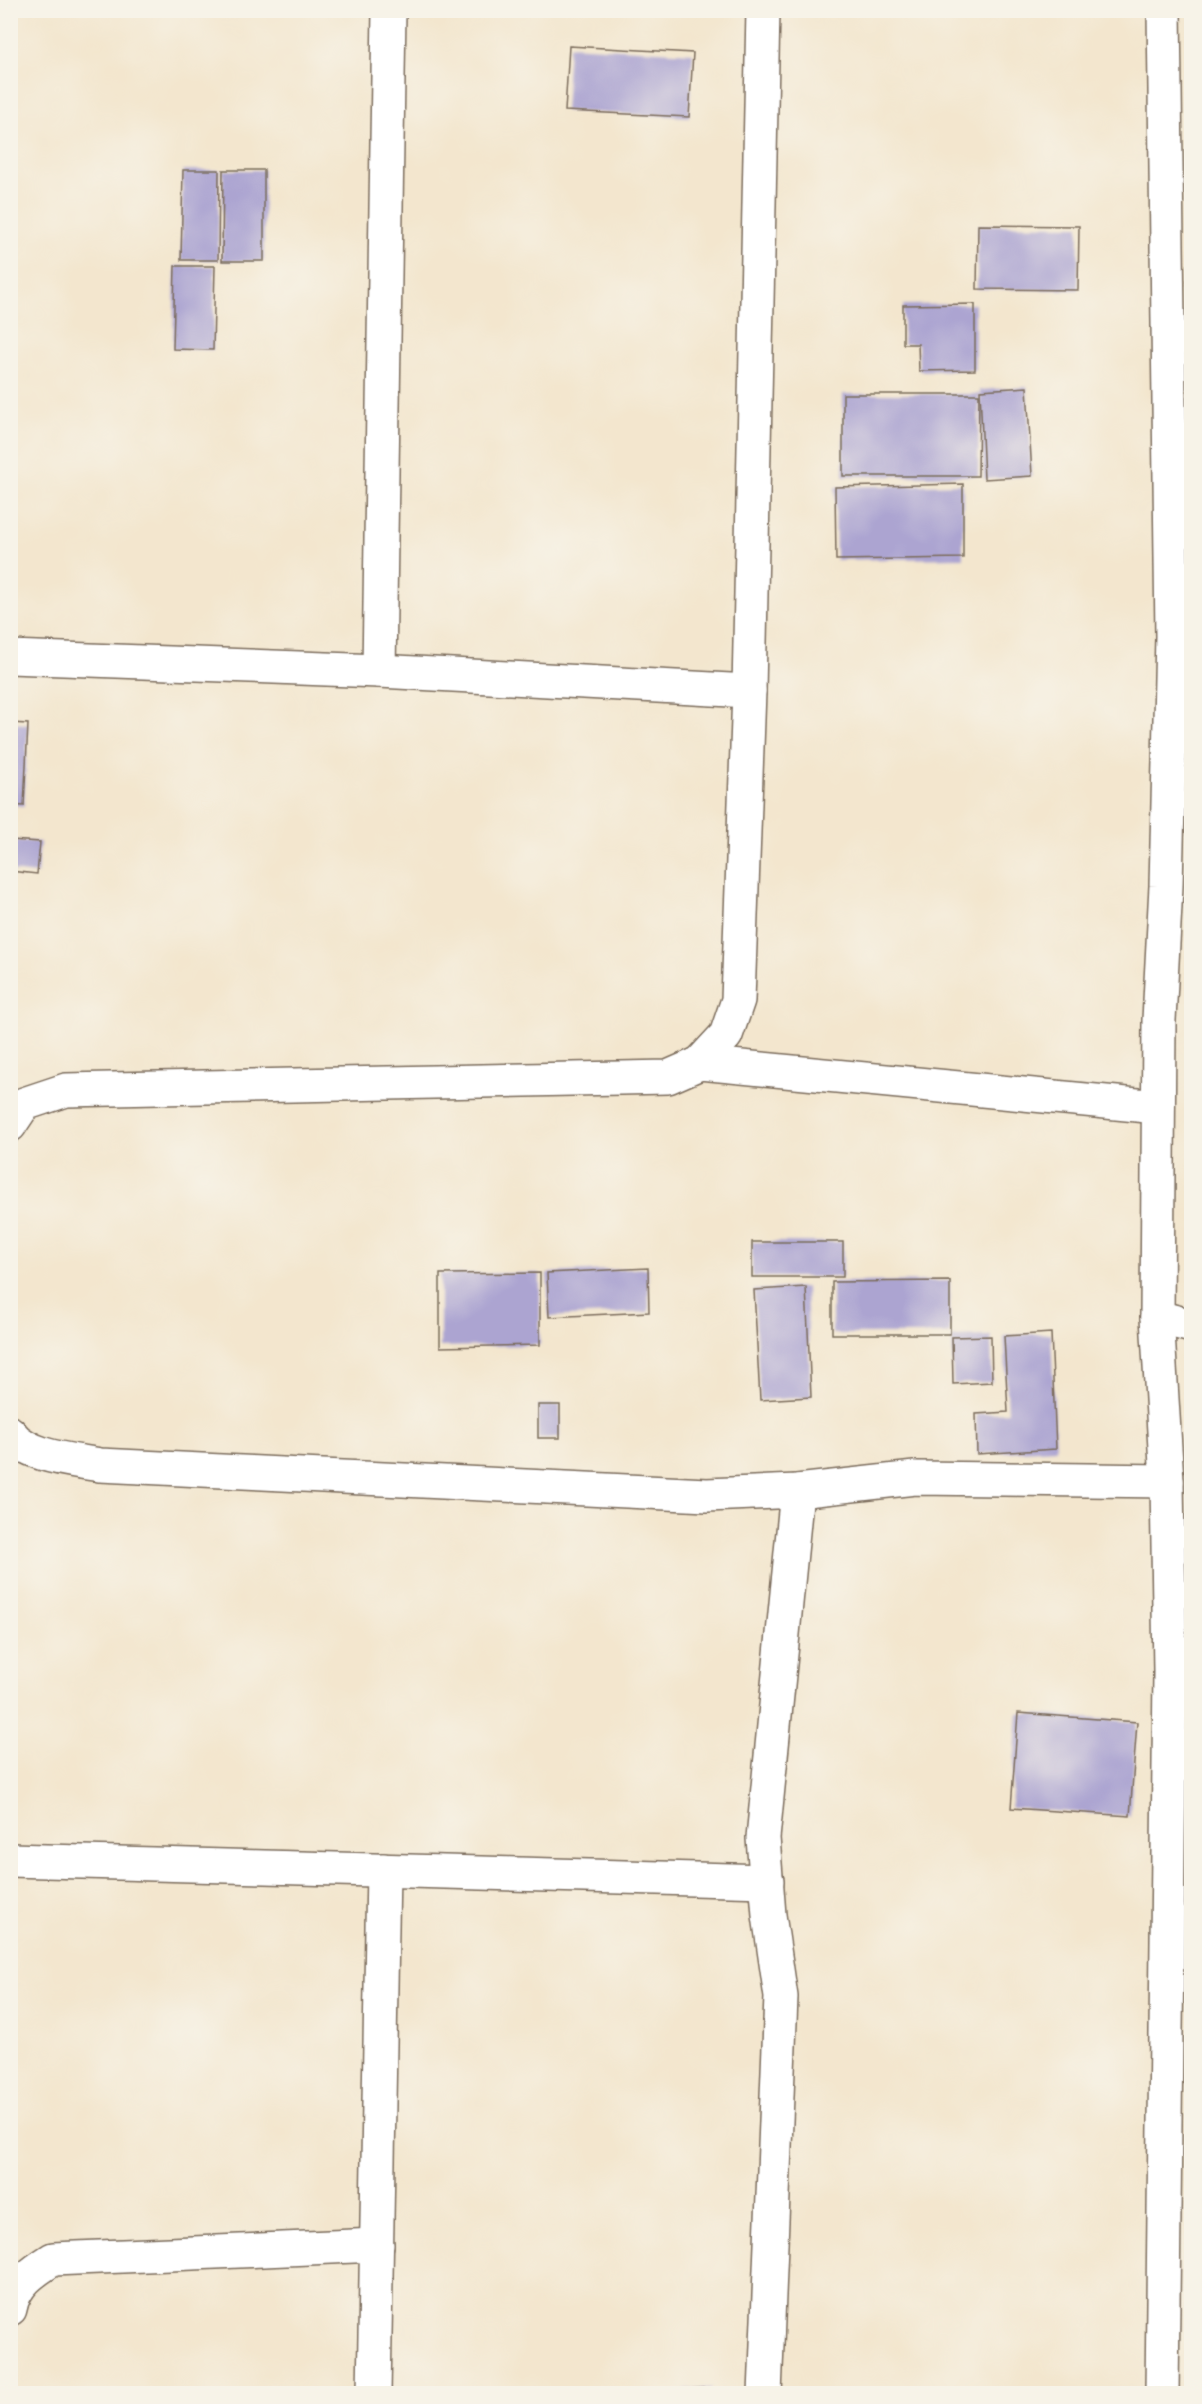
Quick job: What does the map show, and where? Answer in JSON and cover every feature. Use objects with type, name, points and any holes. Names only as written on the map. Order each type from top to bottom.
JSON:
[{"type":"street","points":[[379,671],[389,10]]},
{"type":"street","points":[[10,1125],[24,1104],[66,1090],[668,1077],[700,1063],[726,1035],[738,1000],[750,691],[763,10]]},
{"type":"street","points":[[1162,2394],[1181,1675],[1157,1317],[1159,1020],[1179,889],[1172,636],[1164,10]]},
{"type":"street","points":[[10,657],[379,671],[750,691]]},
{"type":"street","points":[[700,1063],[1158,1107]]},
{"type":"street","points":[[1157,1317],[1191,1326]]},
{"type":"street","points":[[10,1433],[17,1443],[53,1457],[100,1465],[707,1495],[797,1491],[915,1478],[1167,1481]]},
{"type":"street","points":[[765,2394],[781,1997],[766,1881],[763,1838],[797,1491]]},
{"type":"street","points":[[10,1860],[766,1881]]},
{"type":"street","points":[[374,2394],[383,1870]]},
{"type":"street","points":[[10,2309],[12,2299],[28,2275],[53,2259],[377,2245]]},
{"type":"building","points":[[569,46],[693,53],[689,117],[565,111]]},
{"type":"building","points":[[183,170],[219,170],[218,260],[181,260]]},
{"type":"building","points":[[223,170],[264,170],[264,261],[222,261]]},
{"type":"building","points":[[978,225],[1079,226],[1078,290],[977,289]]},
{"type":"building","points":[[175,266],[215,266],[213,350],[173,349]]},
{"type":"building","points":[[975,304],[975,370],[919,371],[918,344],[903,344],[903,305]]},
{"type":"building","points":[[1027,387],[1032,476],[984,479],[980,390]]},
{"type":"building","points":[[843,394],[979,394],[978,476],[843,476]]},
{"type":"building","points":[[963,484],[963,558],[836,560],[835,487]]},
{"type":"building","points":[[10,723],[28,724],[24,806],[10,805]]},
{"type":"building","points":[[10,840],[40,842],[37,874],[10,871]]},
{"type":"building","points":[[752,1242],[843,1242],[843,1277],[752,1277]]},
{"type":"building","points":[[648,1268],[649,1312],[549,1317],[547,1273]]},
{"type":"building","points":[[540,1273],[540,1345],[440,1347],[440,1274]]},
{"type":"building","points":[[950,1281],[950,1334],[832,1334],[832,1282]]},
{"type":"building","points":[[806,1287],[811,1397],[760,1400],[754,1290]]},
{"type":"building","points":[[1051,1333],[1056,1449],[977,1454],[976,1414],[1008,1412],[1004,1336]]},
{"type":"building","points":[[991,1336],[992,1382],[953,1384],[952,1337]]},
{"type":"building","points":[[538,1405],[560,1405],[560,1438],[538,1438]]},
{"type":"building","points":[[1018,1713],[1137,1722],[1130,1816],[1011,1808]]},
{"type":"building","points":[[711,2388],[711,2394],[684,2394],[684,2389]]}]
